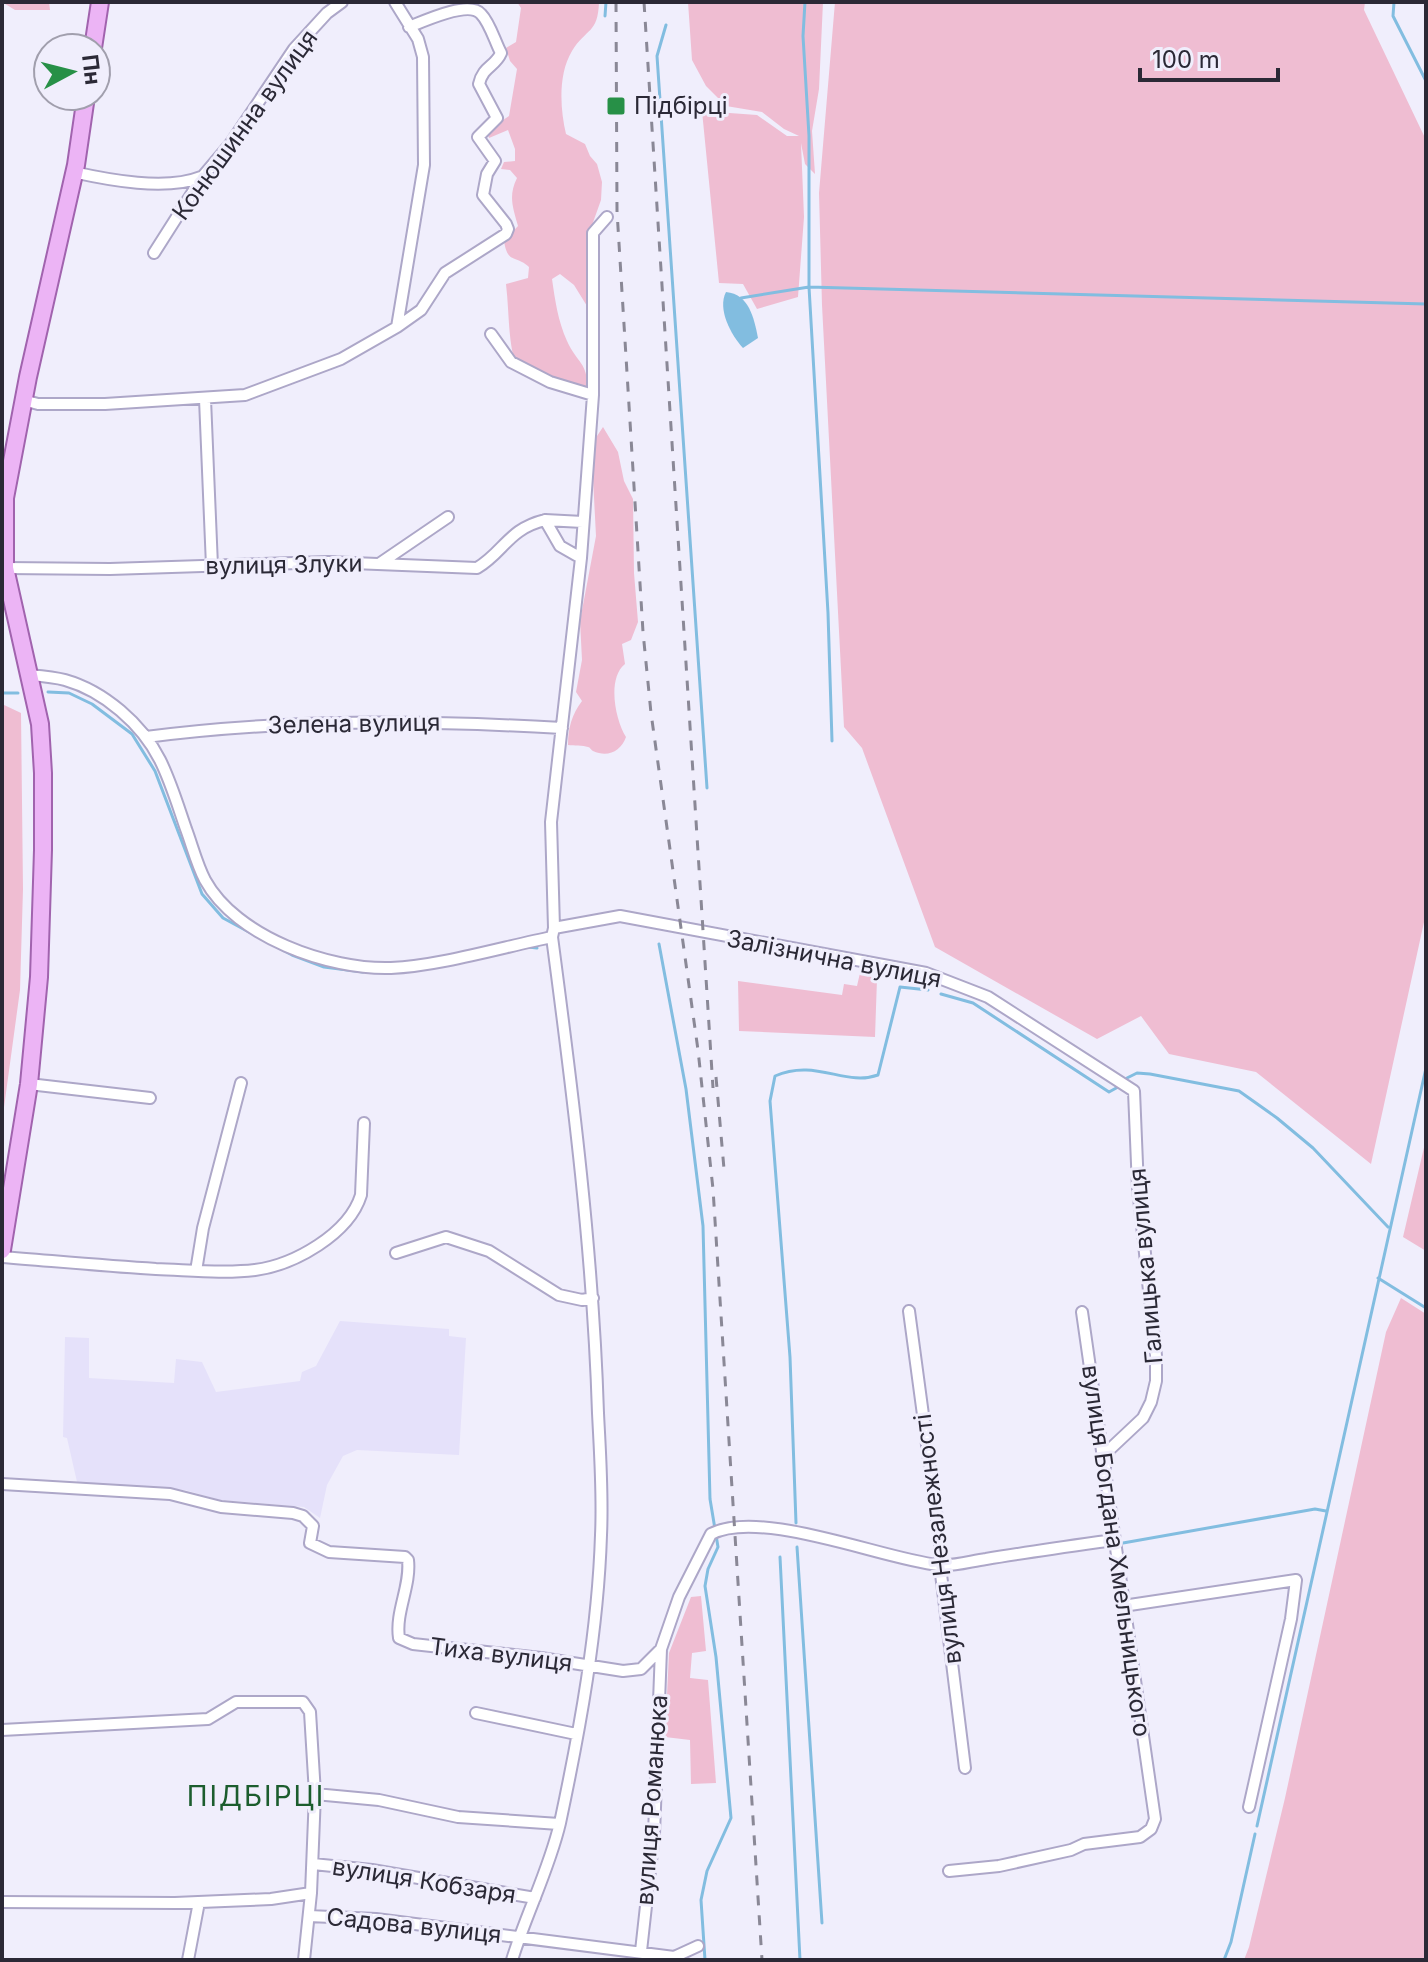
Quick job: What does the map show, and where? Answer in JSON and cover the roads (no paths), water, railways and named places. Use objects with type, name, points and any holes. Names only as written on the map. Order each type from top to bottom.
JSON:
[{"type":"main road","points":[[95,32],[100,2]]},
{"type":"main road","points":[[2,1250],[29,1084],[39,977],[43,773],[40,724],[5,568],[5,498],[83,112]]},
{"type":"street","name":"Конюшинна вулиця","points":[[154,253],[203,176],[231,143],[294,49],[327,13],[342,2]]},
{"type":"street","points":[[395,2],[418,39],[423,57],[424,165],[397,327]]},
{"type":"street","points":[[23,400],[38,404],[105,404],[245,395],[327,364],[397,327],[421,310],[445,273],[506,234],[508,229],[483,195],[487,174],[495,161],[478,137],[497,118],[479,84],[486,67],[501,53],[481,13],[471,8],[443,14],[409,27]]},
{"type":"street","points":[[73,172],[136,182],[173,183],[203,176]]},
{"type":"street","points":[[512,1960],[559,1824],[597,1598],[602,1501],[593,1298],[553,932],[551,822],[581,558],[593,395],[593,233],[607,217]]},
{"type":"street","points":[[491,334],[511,362],[550,382],[593,395]]},
{"type":"street","points":[[205,399],[212,566]]},
{"type":"street","points":[[379,564],[448,517]]},
{"type":"street","points":[[545,520],[560,546],[581,558]]},
{"type":"street","name":"вулиця Злуки","points":[[5,568],[110,569],[328,562],[477,568],[508,538],[535,523],[545,520],[583,522]]},
{"type":"street","name":"Залізнична вулиця","points":[[29,675],[64,680],[92,690],[122,712],[146,737],[161,761],[205,880],[222,904],[268,936],[310,955],[340,963],[390,968],[414,966],[620,916],[926,973],[988,997],[1134,1091]]},
{"type":"street","name":"Зелена вулиця","points":[[146,737],[217,728],[333,721],[562,728]]},
{"type":"street","points":[[196,1271],[203,1228],[241,1083]]},
{"type":"street","points":[[29,1084],[150,1098]]},
{"type":"street","name":"Галицька вулиця","points":[[1104,1471],[1109,1450],[1143,1418],[1156,1381],[1138,1188],[1134,1091]]},
{"type":"street","points":[[2,1257],[196,1271],[256,1270],[298,1256],[328,1239],[352,1215],[361,1195],[364,1123]]},
{"type":"street","points":[[396,1253],[446,1237],[489,1251],[559,1295],[582,1300],[593,1298]]},
{"type":"street","name":"вулиця Незалежності","points":[[909,1311],[940,1541],[940,1566],[965,1768]]},
{"type":"street","name":"вулиця Богдана Хмельницького","points":[[949,1871],[999,1866],[1071,1850],[1084,1844],[1140,1837],[1151,1829],[1155,1819],[1082,1312]]},
{"type":"street","name":"Тиха вулиця","points":[[2,1484],[170,1494],[221,1507],[303,1516],[313,1526],[310,1543],[329,1552],[405,1557],[408,1560],[399,1638],[413,1644],[588,1665]]},
{"type":"street","name":"вулиця Романюка","points":[[641,1951],[654,1834],[661,1649],[679,1597],[716,1532],[744,1528],[842,1541],[940,1566]]},
{"type":"street","points":[[940,1566],[1113,1540]]},
{"type":"street","points":[[1123,1606],[1296,1580],[1291,1619],[1249,1807]]},
{"type":"street","name":"вулиця Романюка","points":[[588,1665],[623,1671],[641,1669],[661,1649]]},
{"type":"street","points":[[2,1730],[208,1719],[236,1702],[303,1702],[310,1712],[315,1794],[313,1864],[304,1960]]},
{"type":"street","points":[[476,1713],[576,1734]]},
{"type":"street","points":[[315,1794],[379,1800],[458,1817],[559,1824]]},
{"type":"street","name":"вулиця Кобзаря","points":[[313,1864],[372,1870],[535,1898]]},
{"type":"street","points":[[2,1902],[199,1902],[271,1899],[311,1893]]},
{"type":"street","points":[[188,1960],[199,1902]]},
{"type":"street","name":"Садова вулиця","points":[[309,1916],[376,1919],[519,1936]]},
{"type":"street","points":[[519,1936],[620,1955],[641,1951],[674,1957],[698,1946]]},
{"type":"water","points":[[726,292],[745,302],[755,323],[758,338],[743,348],[724,314]]},
{"type":"waterway","points":[[605,16],[606,2]]},
{"type":"waterway","points":[[805,2],[803,36],[809,136],[809,287],[828,613],[832,741]]},
{"type":"waterway","points":[[1394,2],[1393,16],[1426,81]]},
{"type":"waterway","points":[[666,25],[657,56],[707,788]]},
{"type":"waterway","points":[[741,298],[809,287],[1426,304]]},
{"type":"waterway","points":[[48,692],[69,693],[92,704],[132,734],[155,771],[202,894],[223,918],[292,955],[324,967],[363,972]]},
{"type":"waterway","points":[[2,693],[18,693]]},
{"type":"waterway","points":[[659,944],[686,1089],[703,1226],[710,1499],[718,1547],[708,1569],[705,1586],[716,1657],[731,1818],[707,1871],[701,1900],[705,1960]]},
{"type":"waterway","points":[[528,947],[537,948]]},
{"type":"waterway","points":[[796,1523],[790,1357],[770,1101],[775,1076],[804,1070],[854,1078],[878,1075],[900,987],[928,990]]},
{"type":"waterway","points":[[941,994],[973,1003],[1109,1092],[1118,1087]]},
{"type":"waterway","points":[[1257,1826],[1426,1068]]},
{"type":"waterway","points":[[1127,1078],[1137,1073],[1150,1074],[1239,1091],[1313,1148],[1388,1227]]},
{"type":"waterway","points":[[1378,1278],[1426,1308]]},
{"type":"waterway","points":[[1123,1543],[1315,1509],[1326,1511]]},
{"type":"waterway","points":[[797,1547],[822,1923]]},
{"type":"waterway","points":[[780,1557],[800,1960]]},
{"type":"waterway","points":[[1224,1960],[1231,1942],[1255,1834]]},
{"type":"railway","points":[[616,2],[617,211],[643,632],[651,713],[698,1050],[713,1189],[762,1960]]},
{"type":"railway","points":[[644,2],[713,1088]]},
{"type":"railway","points":[[716,1077],[724,1169]]},
{"type":"place","name":"Підбірці","points":[[616,106]]},
{"type":"district","name":"ПІДБІРЦІ","points":[[256,1796]]}]
